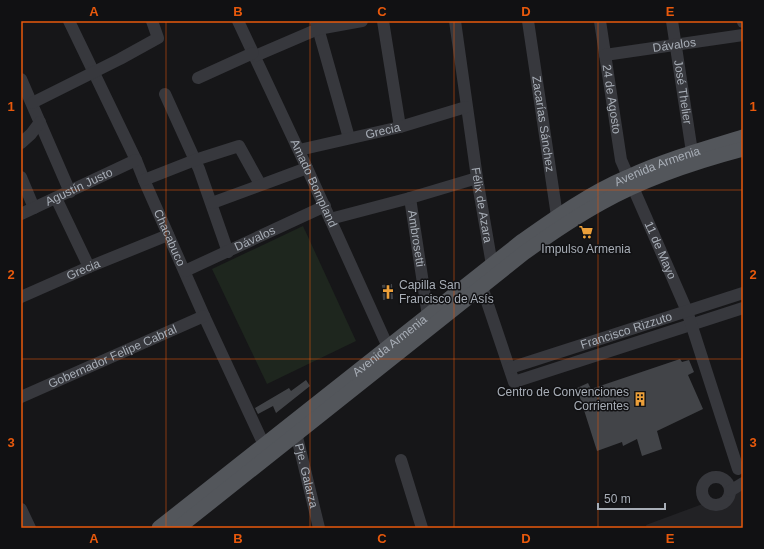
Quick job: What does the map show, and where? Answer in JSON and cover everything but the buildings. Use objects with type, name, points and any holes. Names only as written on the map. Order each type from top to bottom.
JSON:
[{"type":"main road","name":"Avenida Armenia","points":[[432,320],[492,265],[521,242],[560,221],[602,202],[630,182],[743,137]]},
{"type":"main road","name":"Avenida Armenia","points":[[694,157],[743,149]]},
{"type":"main road","name":"Avenida Armenia","points":[[159,528],[179,524],[268,449],[391,351],[432,320],[482,287],[560,221]]},
{"type":"street","name":"Chacabuco","points":[[69,21],[136,160],[204,316],[268,449]]},
{"type":"street","points":[[32,103],[120,59],[158,38],[152,21]]},
{"type":"street","name":"Amado Bompland","points":[[238,21],[308,168],[391,351]]},
{"type":"street","points":[[198,78],[254,55],[317,25],[362,21]]},
{"type":"street","points":[[383,21],[400,128]]},
{"type":"street","name":"Félix de Azara","points":[[455,21],[466,107],[492,265]]},
{"type":"street","name":"Zacarías Sánchez","points":[[528,21],[560,221]]},
{"type":"street","name":"24 de Agosto","points":[[600,21],[621,160],[630,182]]},
{"type":"street","name":"José Thelier","points":[[672,21],[694,157]]},
{"type":"street","points":[[317,25],[349,138]]},
{"type":"street","name":"Dávalos","points":[[605,55],[743,35]]},
{"type":"street","points":[[21,79],[70,192]]},
{"type":"street","points":[[165,94],[199,169],[228,252]]},
{"type":"street","name":"Grecia","points":[[299,150],[400,128],[466,107]]},
{"type":"street","points":[[21,143],[31,134],[40,122]]},
{"type":"street","points":[[144,180],[195,160],[239,146],[260,184]]},
{"type":"street","name":"Agustín Justo","points":[[21,214],[136,160]]},
{"type":"street","points":[[212,203],[260,184],[308,168]]},
{"type":"street","points":[[21,177],[34,208]]},
{"type":"street","points":[[330,219],[410,198],[477,178]]},
{"type":"street","name":"11 de Mayo","points":[[630,182],[687,311],[741,468]]},
{"type":"street","points":[[56,198],[89,267]]},
{"type":"street","name":"Ambrosetti","points":[[410,198],[432,320]]},
{"type":"street","name":"Dávalos","points":[[184,271],[325,206]]},
{"type":"street","name":"Grecia","points":[[21,297],[168,234]]},
{"type":"street","points":[[492,265],[482,287],[510,368]]},
{"type":"street","name":"Francisco Rizzuto","points":[[743,293],[510,368],[514,382],[743,308]]},
{"type":"street","name":"Gobernador Felipe Cabral","points":[[21,397],[204,316]]},
{"type":"street","name":"Pje. Galarza","points":[[293,429],[319,528]]},
{"type":"street","points":[[402,460],[422,528]]},
{"type":"street","points":[[722,478],[729,485],[729,498],[722,505],[712,505],[704,500],[702,491],[705,482],[713,477],[722,478],[741,468]]},
{"type":"street","points":[[730,491],[743,483]]},
{"type":"street","points":[[21,509],[30,528]]},
{"type":"shaded area","points":[[303,226],[356,341],[267,384],[212,269]]},
{"type":"shaded area","points":[[743,489],[743,528],[647,528],[646,525]]},
{"type":"place","name":"Impulso Armenia","points":[[586,232]]},
{"type":"place","name":"Capilla San Francisco de Asís","points":[[388,292]]},
{"type":"place","name":"Centro de Convenciones Corrientes","points":[[640,399]]}]
